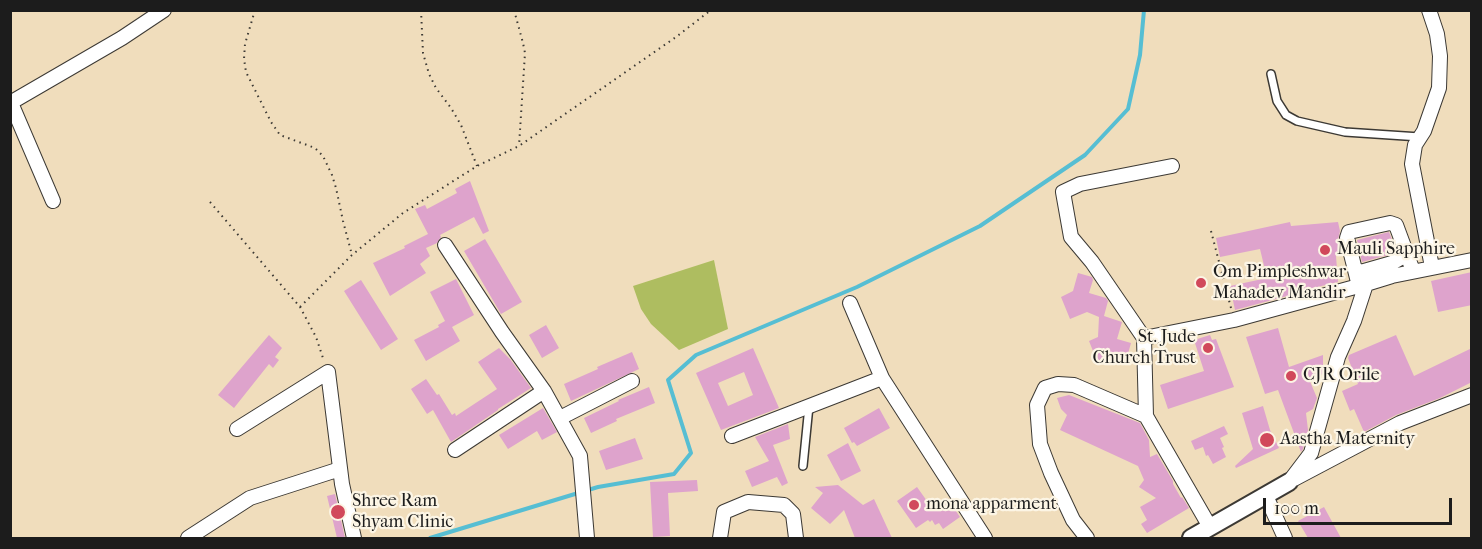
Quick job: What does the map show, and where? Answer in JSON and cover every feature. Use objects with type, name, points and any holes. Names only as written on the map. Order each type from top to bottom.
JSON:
[{"type":"street","points":[[53,201],[11,103],[165,10]]},
{"type":"street","points":[[1429,10],[1437,34],[1440,56],[1439,88],[1424,131],[1415,145],[1412,164],[1432,267]]},
{"type":"street","points":[[1172,166],[1080,184],[1063,192],[1071,237],[1092,261],[1144,338],[1146,416],[1210,527]]},
{"type":"street","points":[[1360,281],[1347,238],[1349,232],[1390,223],[1396,225],[1413,272]]},
{"type":"street","points":[[445,244],[502,332],[544,391],[580,456],[587,538]]},
{"type":"street","points":[[1289,482],[1311,453],[1338,357],[1354,321],[1360,281],[1364,272],[1392,263],[1406,253]]},
{"type":"street","points":[[1144,338],[1234,320],[1360,281],[1472,260]]},
{"type":"street","points":[[850,303],[882,378],[985,538]]},
{"type":"street","points":[[237,429],[328,372],[342,484],[354,538]]},
{"type":"street","points":[[733,438],[882,378]]},
{"type":"street","points":[[560,418],[632,381]]},
{"type":"street","points":[[1087,538],[1073,520],[1040,444],[1037,405],[1045,388],[1058,384],[1074,385],[1146,416]]},
{"type":"street","points":[[455,450],[544,391]]},
{"type":"street","points":[[1191,538],[1289,482],[1400,423],[1472,395]]},
{"type":"street","points":[[188,538],[250,498],[340,469]]},
{"type":"street","points":[[1266,496],[1285,538]]},
{"type":"street","points":[[720,538],[724,512],[748,502],[784,505],[793,514],[796,538]]},
{"type":"lane","points":[[1271,74],[1277,101],[1286,115],[1297,121],[1346,132],[1420,137]]},
{"type":"lane","points":[[803,465],[809,406]]},
{"type":"path","points":[[255,10],[245,44],[246,72],[280,135],[315,148],[323,156],[332,175],[352,255]]},
{"type":"path","points":[[421,10],[423,53],[429,75],[461,125],[477,166]]},
{"type":"path","points":[[514,10],[525,54],[519,146]]},
{"type":"path","points":[[300,307],[352,255],[403,213],[477,166],[519,146],[676,37],[711,10]]},
{"type":"path","points":[[210,202],[300,307],[316,338],[328,372]]},
{"type":"path","points":[[1211,231],[1234,320]]},
{"type":"green space","points":[[714,260],[728,329],[679,350],[651,324],[641,309],[633,286]]},
{"type":"building","points":[[470,181],[489,231],[483,234],[474,217],[440,235],[437,243],[426,248],[430,256],[420,264],[426,273],[390,296],[373,263],[428,234],[415,209],[425,205],[427,209],[457,193],[455,189]]},
{"type":"building","points":[[1290,222],[1291,226],[1338,222],[1340,249],[1336,256],[1338,282],[1235,310],[1230,286],[1267,278],[1260,249],[1220,257],[1216,238]]},
{"type":"building","points":[[1389,232],[1396,250],[1388,255],[1362,262],[1357,240]]},
{"type":"building","points":[[485,239],[522,302],[501,314],[464,251]]},
{"type":"building","points":[[1472,272],[1472,305],[1438,312],[1431,281]]},
{"type":"building","points":[[1078,273],[1092,277],[1089,293],[1106,298],[1108,301],[1104,316],[1122,322],[1117,339],[1131,343],[1126,361],[1109,356],[1097,361],[1089,341],[1098,337],[1099,317],[1087,312],[1070,319],[1061,297],[1073,291]]},
{"type":"building","points":[[456,279],[474,315],[452,327],[460,341],[426,361],[414,340],[439,327],[438,325],[445,321],[430,292]]},
{"type":"building","points":[[361,280],[398,339],[381,350],[344,291]]},
{"type":"building","points":[[546,325],[559,348],[542,358],[529,335]]},
{"type":"building","points":[[1278,328],[1289,367],[1323,355],[1323,374],[1309,379],[1317,398],[1313,409],[1306,413],[1308,430],[1301,452],[1278,390],[1265,394],[1246,337]]},
{"type":"building","points":[[269,335],[282,348],[275,357],[279,360],[273,368],[269,364],[234,408],[218,395]]},
{"type":"building","points":[[1210,335],[1212,340],[1216,339],[1234,387],[1168,409],[1160,385],[1204,371],[1194,340]]},
{"type":"building","points":[[1396,335],[1414,376],[1472,348],[1472,382],[1440,398],[1396,415],[1364,432],[1354,409],[1350,411],[1342,391],[1358,384],[1348,358],[1349,355]]},
{"type":"building","points":[[499,348],[531,388],[451,442],[433,410],[427,414],[411,389],[426,379],[452,415],[455,413],[456,416],[497,389],[478,362]]},
{"type":"building","points":[[753,348],[779,408],[721,430],[696,373]],"holes":[[[744,372],[753,395],[728,406],[718,383]]]},
{"type":"building","points":[[632,352],[639,369],[571,401],[564,384]]},
{"type":"building","points":[[649,387],[655,403],[616,419],[617,421],[591,433],[584,418]]},
{"type":"building","points":[[1069,395],[1140,423],[1149,440],[1150,457],[1157,454],[1189,508],[1147,533],[1141,524],[1147,520],[1140,507],[1156,498],[1139,487],[1144,480],[1138,466],[1060,430],[1067,415],[1061,409],[1057,398]]},
{"type":"building","points":[[1263,406],[1270,430],[1279,448],[1236,468],[1235,466],[1253,449],[1242,413]]},
{"type":"building","points":[[543,408],[557,432],[542,440],[537,431],[508,449],[499,435]]},
{"type":"building","points":[[879,408],[890,428],[857,446],[854,442],[852,443],[844,428]]},
{"type":"building","points":[[788,424],[790,439],[773,445],[788,483],[782,486],[777,477],[752,487],[745,471],[769,461],[755,437]]},
{"type":"building","points":[[1224,426],[1228,434],[1220,438],[1226,457],[1213,464],[1208,455],[1206,456],[1203,447],[1195,450],[1191,441]]},
{"type":"building","points":[[635,438],[643,459],[606,470],[599,451]]},
{"type":"building","points":[[848,443],[861,471],[841,481],[827,455]]},
{"type":"building","points":[[697,480],[698,491],[668,493],[670,536],[653,537],[650,482]]},
{"type":"building","points":[[838,485],[863,505],[874,499],[892,538],[855,538],[844,510],[830,524],[811,508],[823,493],[815,487]]},
{"type":"building","name":"mona apparment","points":[[917,487],[932,508],[947,498],[960,517],[943,529],[939,523],[935,525],[932,520],[916,528],[897,501]]},
{"type":"building","points":[[335,494],[345,538],[337,538],[327,496]]},
{"type":"building","points":[[1324,507],[1341,538],[1308,538],[1298,521]]},
{"type":"waterway","points":[[430,538],[598,487],[674,474],[691,453],[668,380],[696,355],[857,287],[980,226],[1085,155],[1128,109],[1140,55],[1144,10]]},
{"type":"place","name":"Mauli Sapphire","points":[[1325,250]]},
{"type":"place","name":"Om Pimpleshwar Mahadev Mandir","points":[[1201,283]]},
{"type":"place","name":"St. Jude Church Trust","points":[[1208,348]]},
{"type":"place","name":"CJR Orile","points":[[1291,376]]},
{"type":"place","name":"Aastha Maternity","points":[[1267,440]]},
{"type":"place","name":"mona apparment","points":[[914,505]]},
{"type":"place","name":"Shree Ram Shyam Clinic","points":[[338,512]]}]
